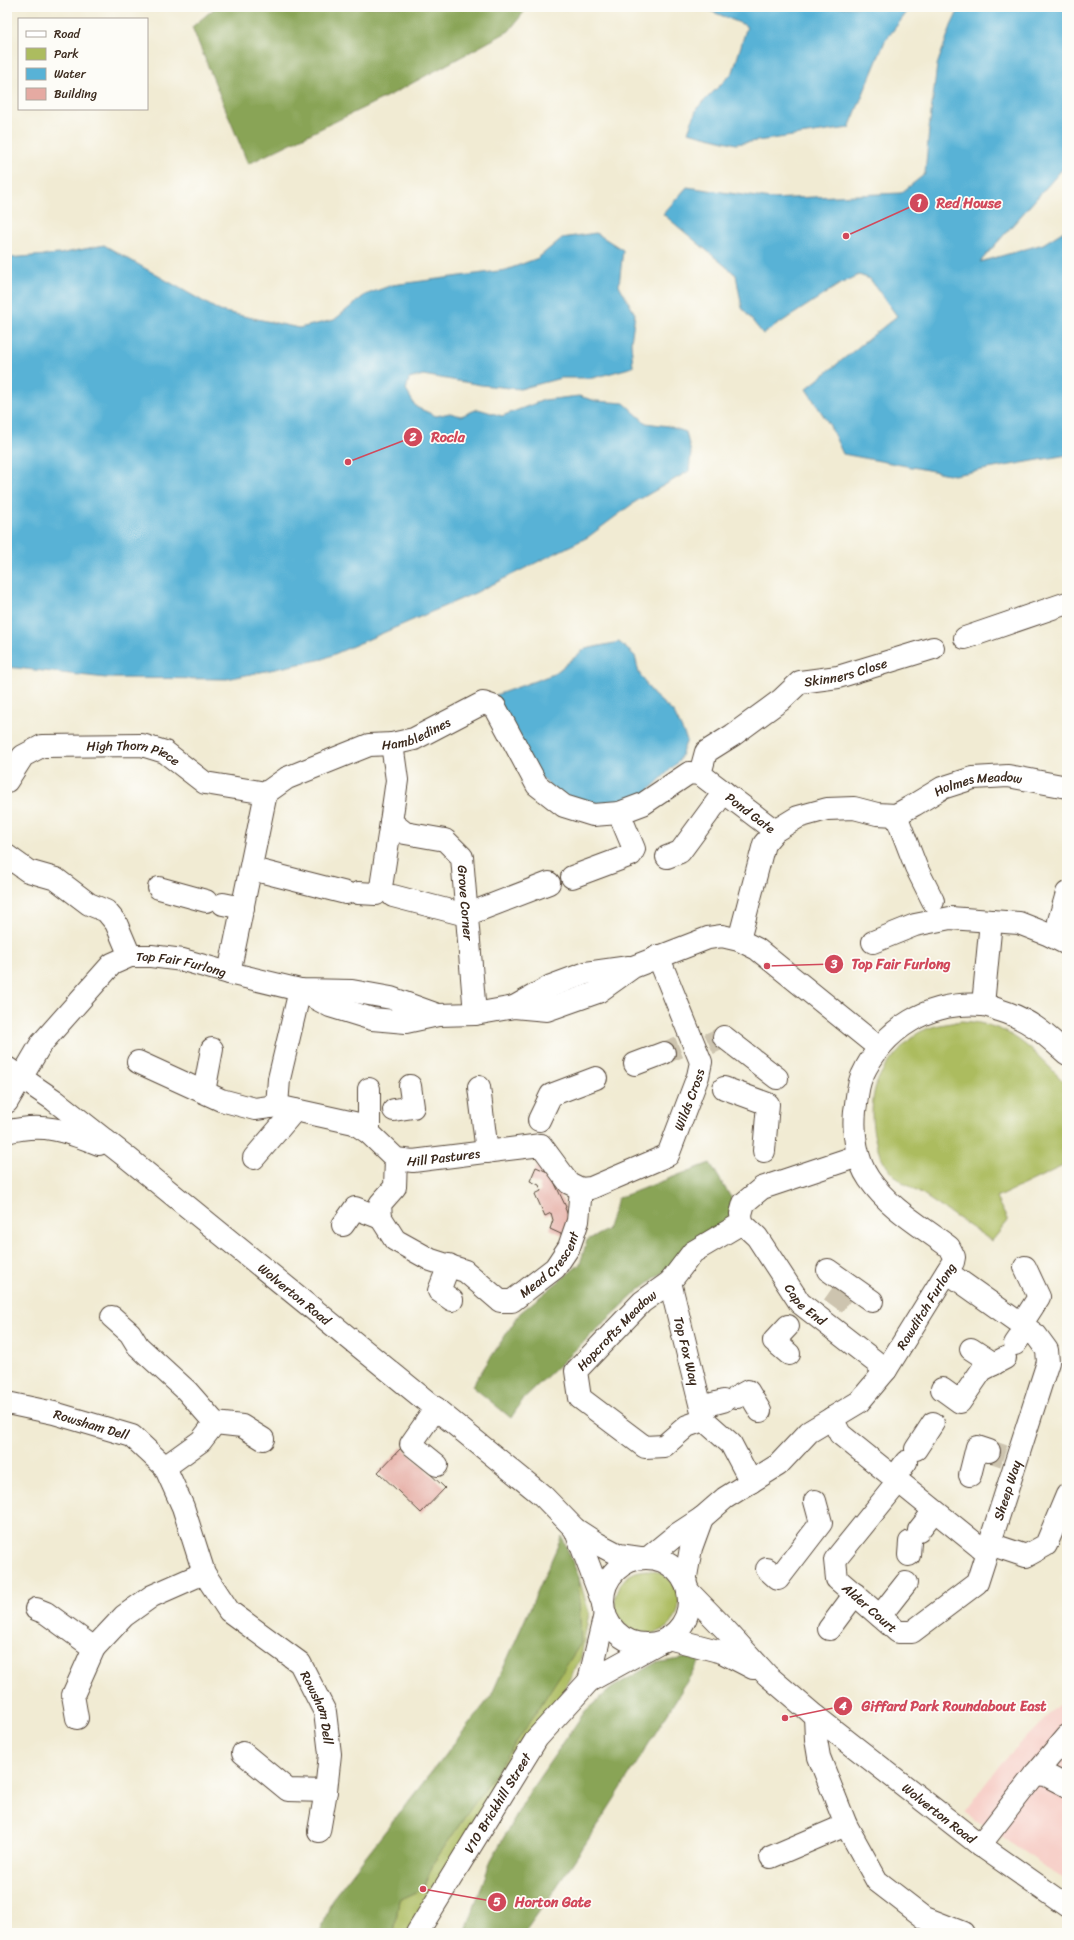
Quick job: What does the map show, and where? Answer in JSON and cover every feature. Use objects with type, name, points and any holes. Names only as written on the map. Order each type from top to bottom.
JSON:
[{"type":"street","points":[[964,638],[1067,603]]},
{"type":"street","name":"Skinners Close","points":[[694,774],[706,752],[733,735],[780,700],[800,682],[838,677],[933,648]]},
{"type":"street","name":"Hambledines","points":[[266,793],[287,778],[369,745],[392,744],[414,739],[483,703],[495,707],[537,785],[564,806],[593,815],[619,813],[643,804],[694,774]]},
{"type":"street","points":[[252,869],[352,893],[376,894],[382,887],[397,780],[392,744]]},
{"type":"street","name":"High Thorn Piece","points":[[7,781],[23,756],[42,746],[142,745],[165,752],[205,782],[266,793]]},
{"type":"street","name":"Pond Gate","points":[[694,774],[724,792],[775,831],[764,844],[739,940]]},
{"type":"street","name":"Holmes Meadow","points":[[775,831],[798,817],[827,809],[854,808],[877,814],[896,814],[914,806],[942,788],[973,778],[1008,776],[1067,787]]},
{"type":"street","points":[[667,857],[680,852],[724,792]]},
{"type":"street","points":[[229,973],[224,904],[252,869],[266,793]]},
{"type":"street","points":[[572,877],[631,855],[634,849],[619,813]]},
{"type":"street","points":[[896,814],[916,867],[933,901]]},
{"type":"street","name":"Grove Corner","points":[[391,822],[405,833],[445,840],[462,857],[475,1014]]},
{"type":"street","points":[[7,856],[28,871],[56,879],[89,904],[106,912],[116,923],[130,956]]},
{"type":"street","points":[[393,896],[466,915],[549,883]]},
{"type":"street","points":[[159,888],[224,904]]},
{"type":"street","points":[[1059,921],[1067,893]]},
{"type":"street","points":[[873,942],[915,925],[950,918],[1019,923],[1067,944]]},
{"type":"street","points":[[983,1005],[991,921]]},
{"type":"street","name":"Top Fair Furlong","points":[[7,1102],[14,1073],[112,964],[130,956],[151,956],[183,960],[300,990],[352,991],[391,998],[438,1015],[475,1014],[514,1007],[547,1010],[598,992],[633,967],[658,956],[708,938],[722,936],[739,940],[757,949],[878,1047]]},
{"type":"street","name":"Wilds Cross","points":[[581,1189],[591,1188],[668,1156],[711,1082],[700,1062],[658,956]]},
{"type":"street","points":[[254,1158],[286,1108],[279,1079],[300,990]]},
{"type":"street","name":"Rowditch Furlong","points":[[644,1558],[702,1518],[725,1498],[778,1465],[809,1432],[859,1402],[886,1370],[947,1272],[954,1257],[949,1247],[888,1202],[868,1178],[858,1156],[854,1124],[858,1096],[862,1077],[878,1047],[909,1020],[945,1006],[983,1005],[1018,1016],[1044,1033],[1067,1054]]},
{"type":"street","points":[[636,1064],[694,1045],[777,1078]]},
{"type":"street","points":[[204,1092],[212,1050]]},
{"type":"street","name":"Hill Pastures","points":[[138,1062],[221,1100],[255,1109],[286,1108],[354,1123],[378,1116],[396,1159],[413,1160],[487,1152],[540,1133]]},
{"type":"street","name":"Wolverton Road","points":[[14,1073],[54,1100],[129,1159],[436,1408],[543,1496],[575,1529],[611,1552],[644,1558]]},
{"type":"street","points":[[581,1189],[569,1183],[540,1133],[551,1095],[596,1078]]},
{"type":"street","points":[[711,1082],[768,1104],[764,1152]]},
{"type":"street","points":[[369,1089],[378,1116],[413,1107],[410,1086]]},
{"type":"street","points":[[479,1087],[487,1152]]},
{"type":"street","points":[[7,1132],[34,1126],[52,1128],[77,1135],[129,1159]]},
{"type":"street","points":[[742,1223],[741,1214],[744,1202],[762,1188],[858,1156]]},
{"type":"street","points":[[343,1225],[354,1208],[381,1218],[380,1204],[395,1187],[396,1159]]},
{"type":"street","name":"Mead Crescent","points":[[381,1218],[395,1240],[431,1260],[465,1271],[500,1301],[512,1301],[555,1268],[569,1247],[578,1221],[581,1189]]},
{"type":"street","name":"Hopcrofts Meadow","points":[[703,1414],[664,1446],[645,1447],[580,1398],[576,1370],[642,1302],[670,1282],[693,1252],[742,1223]]},
{"type":"street","name":"Cape End","points":[[742,1223],[757,1237],[797,1315],[837,1301],[886,1370]]},
{"type":"street","points":[[448,1265],[439,1291],[452,1300]]},
{"type":"street","points":[[942,1389],[960,1402],[982,1370],[1012,1344],[1039,1297],[1025,1267]]},
{"type":"street","points":[[828,1270],[837,1301],[872,1301]]},
{"type":"street","name":"Sheep Way","points":[[947,1272],[1012,1344],[1036,1335],[1047,1350],[1048,1362],[1003,1456],[989,1549]]},
{"type":"street","name":"Top Fox Way","points":[[670,1282],[703,1414]]},
{"type":"street","points":[[789,1354],[774,1341],[797,1315]]},
{"type":"street","points":[[112,1317],[130,1333],[138,1346],[187,1391],[215,1423],[242,1426],[263,1439]]},
{"type":"street","points":[[971,1349],[1012,1344]]},
{"type":"street","points":[[751,1482],[731,1444],[703,1414],[748,1391],[760,1411]]},
{"type":"street","name":"Rowsham Dell","points":[[7,1403],[54,1413],[132,1436],[165,1467],[183,1507],[204,1573],[229,1611],[300,1663],[325,1712],[330,1754],[326,1791],[319,1832]]},
{"type":"street","points":[[436,1408],[411,1444],[438,1465]]},
{"type":"street","points":[[832,1418],[840,1434],[903,1468],[934,1511],[989,1549],[1026,1556],[1046,1545],[1067,1495]]},
{"type":"street","points":[[165,1467],[201,1441],[215,1423]]},
{"type":"street","points":[[807,1542],[835,1560],[903,1468],[933,1424]]},
{"type":"street","points":[[970,1475],[977,1447],[1003,1456]]},
{"type":"street","points":[[767,1569],[778,1578],[821,1523],[814,1501]]},
{"type":"street","points":[[913,1542],[934,1511]]},
{"type":"street","name":"Rowditch Furlong","points":[[686,1586],[691,1548],[702,1518]]},
{"type":"street","name":"Wolverton Road","points":[[575,1529],[604,1609]]},
{"type":"street","name":"Alder Court","points":[[835,1560],[837,1579],[898,1632],[912,1632],[978,1583],[989,1549]]},
{"type":"street","points":[[644,1558],[659,1560],[670,1565],[678,1572],[686,1586],[689,1605],[686,1618],[679,1630],[663,1641],[645,1644],[631,1642],[620,1636],[611,1626],[604,1609],[604,1590],[609,1578],[617,1569],[628,1562],[644,1558]]},
{"type":"street","points":[[77,1718],[72,1695],[86,1668],[94,1648],[124,1616],[152,1596],[204,1573]]},
{"type":"street","points":[[880,1616],[906,1583]]},
{"type":"street","name":"Wolverton Road","points":[[686,1586],[767,1675],[815,1716],[980,1845],[1067,1906]]},
{"type":"street","points":[[829,1629],[855,1594]]},
{"type":"street","points":[[36,1609],[46,1613],[94,1648]]},
{"type":"street","name":"V10 Brickhill Street","points":[[589,1681],[604,1609]]},
{"type":"street","name":"Wolverton Road","points":[[663,1641],[722,1652],[767,1675]]},
{"type":"street","name":"V10 Brickhill Street","points":[[418,1933],[537,1738],[589,1681],[663,1641]]},
{"type":"street","points":[[815,1716],[816,1739],[819,1756],[846,1825],[877,1881],[921,1926],[963,1933]]},
{"type":"street","points":[[980,1845],[1035,1774],[1067,1736]]},
{"type":"street","points":[[243,1753],[288,1790],[326,1791]]},
{"type":"street","points":[[1035,1774],[1046,1775],[1067,1786]]},
{"type":"street","points":[[771,1857],[846,1825]]},
{"type":"shaded area","points":[[1067,1697],[1067,1881],[964,1812],[1002,1762]]},
{"type":"green space","points":[[216,7],[273,7],[287,13],[336,7],[528,7],[509,31],[394,93],[248,164],[192,27]]},
{"type":"green space","points":[[961,1021],[979,1023],[1008,1033],[1032,1050],[1067,1085],[1067,1164],[996,1198],[1008,1221],[992,1241],[898,1179],[883,1159],[874,1135],[872,1123],[873,1097],[876,1085],[883,1071],[893,1058],[909,1040],[920,1032],[935,1026]]},
{"type":"green space","points":[[710,1163],[741,1214],[640,1289],[524,1398],[511,1418],[472,1386],[520,1313],[580,1264],[587,1240],[607,1230],[618,1198]]},
{"type":"green space","points":[[562,1536],[578,1575],[581,1643],[520,1737],[434,1862],[423,1889],[399,1900],[394,1933],[320,1933],[332,1899],[491,1696]]},
{"type":"green space","points":[[641,1570],[653,1570],[670,1579],[677,1590],[679,1602],[677,1614],[670,1625],[653,1634],[641,1634],[629,1629],[620,1620],[615,1608],[615,1596],[620,1584],[629,1575]]},
{"type":"green space","points":[[578,1575],[589,1613],[581,1658],[537,1738],[422,1926],[433,1933],[394,1933],[399,1900],[423,1889],[434,1862],[581,1643]]},
{"type":"green space","points":[[698,1656],[700,1660],[615,1798],[571,1866],[524,1933],[465,1933],[491,1860],[530,1791],[585,1711],[613,1687],[655,1663]]},
{"type":"water","points":[[701,7],[911,7],[885,41],[849,128],[736,144],[688,132],[697,108],[733,72],[747,26]]},
{"type":"water","points":[[960,7],[1067,7],[1067,164],[980,262],[1043,244],[1067,229],[1067,455],[954,475],[843,454],[829,424],[806,389],[897,316],[870,279],[859,275],[840,284],[763,334],[742,308],[736,275],[663,214],[687,187],[771,199],[901,193],[925,174],[937,65],[951,26]]},
{"type":"water","points":[[596,233],[623,250],[619,285],[635,314],[631,342],[633,367],[593,378],[561,378],[520,389],[481,385],[423,375],[409,379],[406,390],[416,407],[436,416],[450,413],[461,416],[478,409],[502,416],[544,400],[579,396],[596,401],[624,403],[646,423],[668,426],[686,432],[691,453],[689,471],[635,502],[588,537],[475,593],[323,659],[227,679],[106,678],[7,667],[7,258],[60,254],[104,245],[220,311],[299,328],[334,320],[365,295],[392,285],[506,270],[538,258],[562,238]]},
{"type":"water","points":[[619,642],[635,656],[639,673],[653,694],[674,713],[687,740],[679,761],[644,795],[604,812],[568,803],[530,767],[496,695],[554,674],[585,649]]},
{"type":"building","points":[[536,1167],[550,1173],[566,1207],[565,1208],[570,1221],[563,1235],[550,1229],[553,1220],[551,1213],[545,1216],[535,1194],[541,1191],[539,1185],[530,1181]]},
{"type":"building","points":[[402,1447],[445,1488],[421,1513],[378,1472]]},
{"type":"tunnel","points":[[709,1044],[724,1037]]},
{"type":"tunnel","points":[[664,1053],[679,1047]]},
{"type":"tunnel","points":[[833,1306],[843,1292]]},
{"type":"tunnel","points":[[989,1451],[1004,1456]]},
{"type":"place","name":"Red House","points":[[846,236]]},
{"type":"place","name":"Rocla","points":[[348,462]]},
{"type":"place","name":"Top Fair Furlong","points":[[767,966]]},
{"type":"place","name":"Giffard Park Roundabout East","points":[[785,1718]]},
{"type":"place","name":"Horton Gate","points":[[423,1889]]}]
